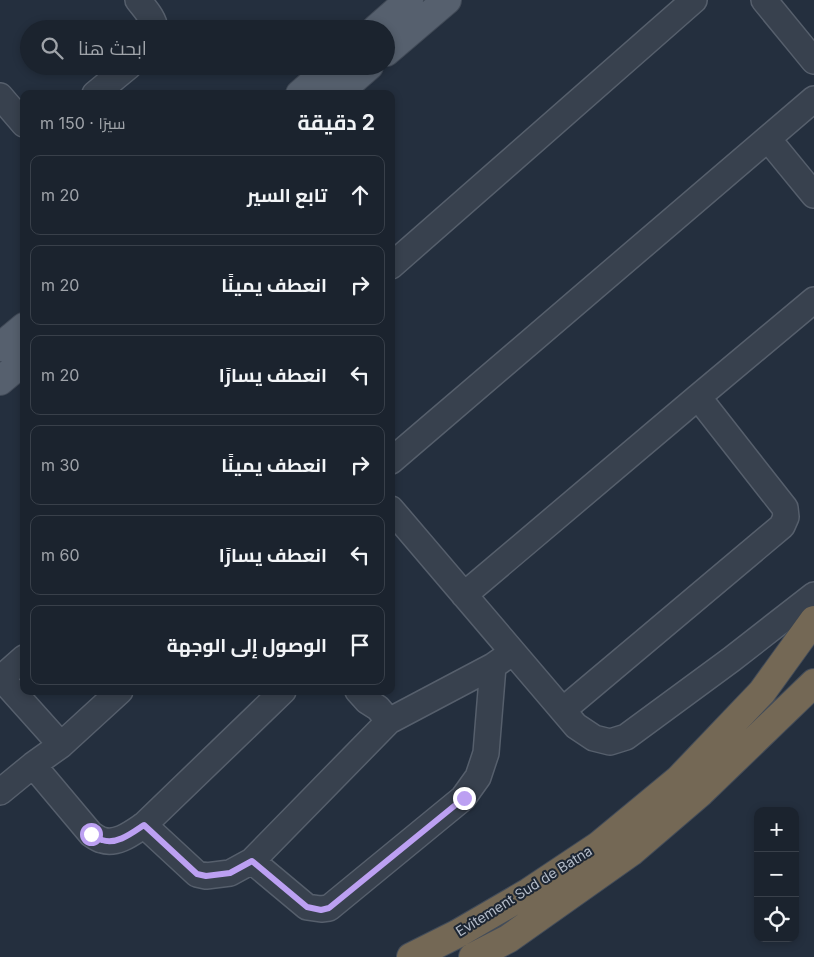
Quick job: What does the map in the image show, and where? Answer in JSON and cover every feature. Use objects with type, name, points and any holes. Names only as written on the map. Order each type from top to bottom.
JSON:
[{"type":"highway","name":"Evitement Sud de Batna","points":[[411,957],[457,934],[529,892],[598,846],[679,779],[762,692],[814,620]]},
{"type":"highway","name":"Evitement Sud de Batna","points":[[473,957],[508,939],[630,852],[701,792],[814,683]]},
{"type":"main road","points":[[386,20],[409,0]]},
{"type":"main road","points":[[395,44],[447,0]]},
{"type":"main road","points":[[305,90],[322,75]]},
{"type":"main road","points":[[342,90],[359,75]]},
{"type":"main road","points":[[0,347],[20,330]]},
{"type":"main road","points":[[0,381],[20,364]]},
{"type":"street","points":[[138,0],[152,20]]},
{"type":"street","points":[[395,262],[694,0]]},
{"type":"street","points":[[764,0],[814,61]]},
{"type":"street","points":[[100,90],[118,75]]},
{"type":"street","points":[[0,96],[20,119]]},
{"type":"street","points":[[395,459],[814,100]]},
{"type":"street","points":[[768,139],[814,195]]},
{"type":"street","points":[[464,595],[814,300]]},
{"type":"street","points":[[563,710],[782,526],[786,517],[785,508],[698,397]]},
{"type":"street","points":[[395,514],[464,595],[503,659],[563,710],[576,726],[594,738],[610,742],[626,737],[732,659],[814,595]]},
{"type":"street","points":[[144,825],[197,874],[206,876],[230,873],[252,861],[388,721],[503,659]]},
{"type":"street","points":[[252,861],[307,907],[321,910],[329,908],[464,798],[478,777],[486,753],[503,659]]},
{"type":"street","points":[[20,662],[1,679],[61,745]]},
{"type":"street","points":[[0,792],[32,765],[61,745],[116,695]]},
{"type":"street","points":[[32,765],[91,834],[102,840],[112,841],[125,837],[144,825],[278,695]]},
{"type":"street","points":[[362,695],[378,708],[388,721]]},
{"type":"route","points":[[91,834],[102,840],[112,841],[125,837],[144,825],[197,874],[206,876],[230,873],[252,861],[307,907],[321,910],[329,908],[464,798]]}]
